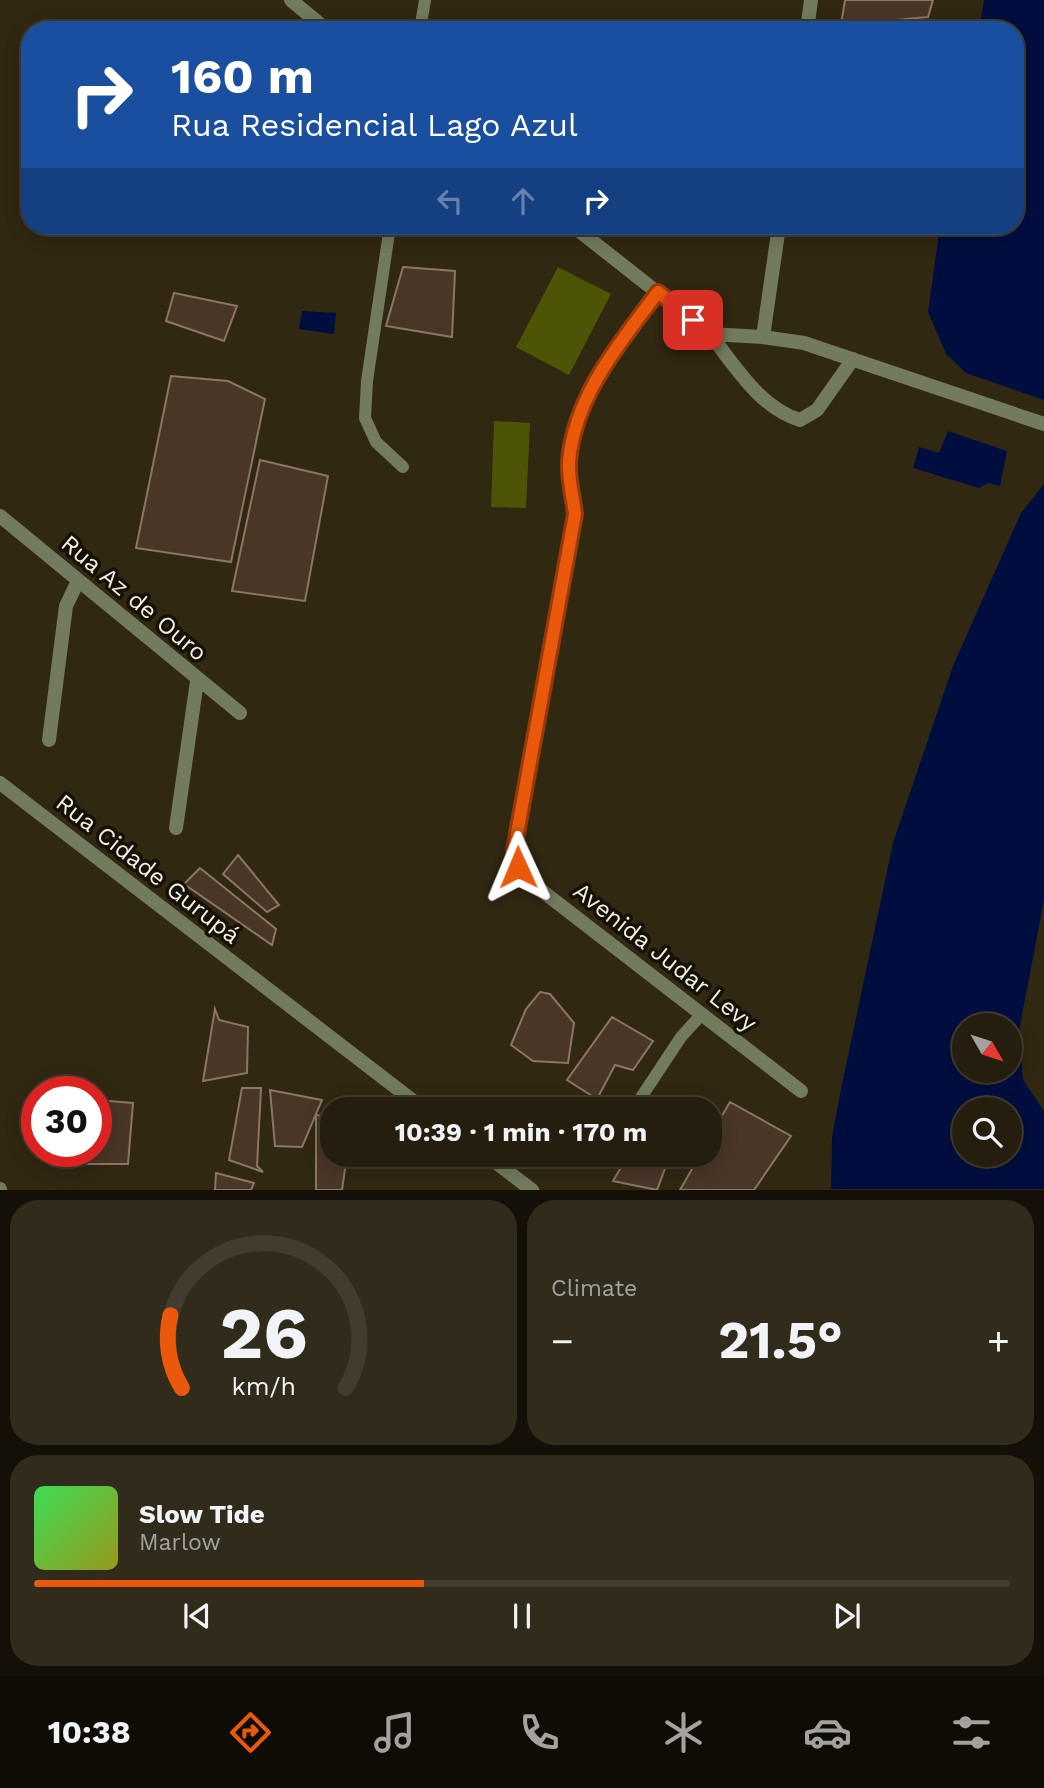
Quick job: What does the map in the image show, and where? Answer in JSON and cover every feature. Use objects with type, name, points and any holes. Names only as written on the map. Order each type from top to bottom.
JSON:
[{"type":"street","points":[[291,0],[316,21]]},
{"type":"street","points":[[808,21],[811,0]]},
{"type":"street","points":[[585,235],[710,334],[753,388],[781,414],[800,419],[817,410],[853,359]]},
{"type":"street","points":[[763,337],[778,235]]},
{"type":"street","name":"Avenida Judar Levy","points":[[658,292],[604,364],[584,407],[569,461],[575,514],[514,850],[524,877],[801,1091]]},
{"type":"street","points":[[710,334],[763,337],[804,344],[1044,424]]},
{"type":"street","name":"Rua Az de Ouro","points":[[0,516],[197,681],[240,713]]},
{"type":"street","points":[[49,740],[66,606],[78,581]]},
{"type":"street","points":[[176,828],[197,681]]},
{"type":"street","name":"Rua Cidade Gurupá","points":[[0,783],[408,1097]]},
{"type":"street","points":[[502,1167],[532,1189]]},
{"type":"lane","points":[[422,21],[425,0]]},
{"type":"lane","points":[[389,235],[365,418],[376,442],[403,467]]},
{"type":"lane","points":[[640,1097],[681,1037],[701,1015]]},
{"type":"green space","points":[[558,267],[611,294],[569,375],[516,347]]},
{"type":"green space","points":[[494,421],[530,423],[526,508],[491,507]]},
{"type":"shaded area","points":[[984,0],[1044,0],[1044,400],[966,373],[946,354],[928,312],[939,235],[1024,235],[1024,21],[980,21]]},
{"type":"shaded area","points":[[302,311],[336,313],[334,334],[299,329]]},
{"type":"shaded area","points":[[948,431],[1007,451],[1000,486],[988,483],[979,488],[913,468],[919,447],[939,453]]},
{"type":"shaded area","points":[[1044,484],[1044,900],[1022,1015],[1022,1013],[952,1013],[952,1083],[1022,1083],[1022,1068],[1023,1080],[1044,1111],[1044,1189],[831,1189],[832,1137],[893,843],[953,666],[1021,513]]},
{"type":"building","points":[[845,0],[933,0],[928,17],[842,21]]},
{"type":"building","points":[[403,267],[455,271],[452,337],[386,326]]},
{"type":"building","points":[[174,293],[237,306],[224,341],[166,321]]},
{"type":"building","points":[[171,376],[228,381],[265,399],[231,562],[136,548]]},
{"type":"building","points":[[260,460],[328,476],[305,601],[232,591]]},
{"type":"building","points":[[238,855],[279,905],[267,912],[223,874]]},
{"type":"building","points":[[200,868],[276,929],[272,945],[184,884]]},
{"type":"building","points":[[540,992],[550,994],[574,1023],[568,1063],[533,1061],[511,1045],[526,1009]]},
{"type":"building","points":[[215,1009],[219,1020],[248,1027],[247,1073],[203,1081]]},
{"type":"building","points":[[612,1017],[653,1041],[633,1070],[615,1065],[598,1097],[567,1080]]},
{"type":"building","points":[[242,1088],[261,1088],[257,1166],[263,1172],[229,1160]]},
{"type":"building","points":[[270,1090],[320,1100],[302,1147],[275,1146]]},
{"type":"building","points":[[112,1101],[133,1103],[128,1164],[112,1164]]},
{"type":"building","points":[[730,1102],[791,1136],[754,1190],[680,1190],[693,1167],[722,1167],[722,1116]]},
{"type":"building","points":[[316,1115],[320,1116],[320,1167],[345,1167],[342,1190],[316,1190]]},
{"type":"building","points":[[621,1167],[666,1167],[657,1190],[613,1181]]},
{"type":"building","points":[[216,1173],[254,1183],[251,1190],[215,1190]]},
{"type":"route","points":[[518,867],[514,850],[575,514],[569,461],[584,407],[604,364],[658,292],[693,320]]}]
